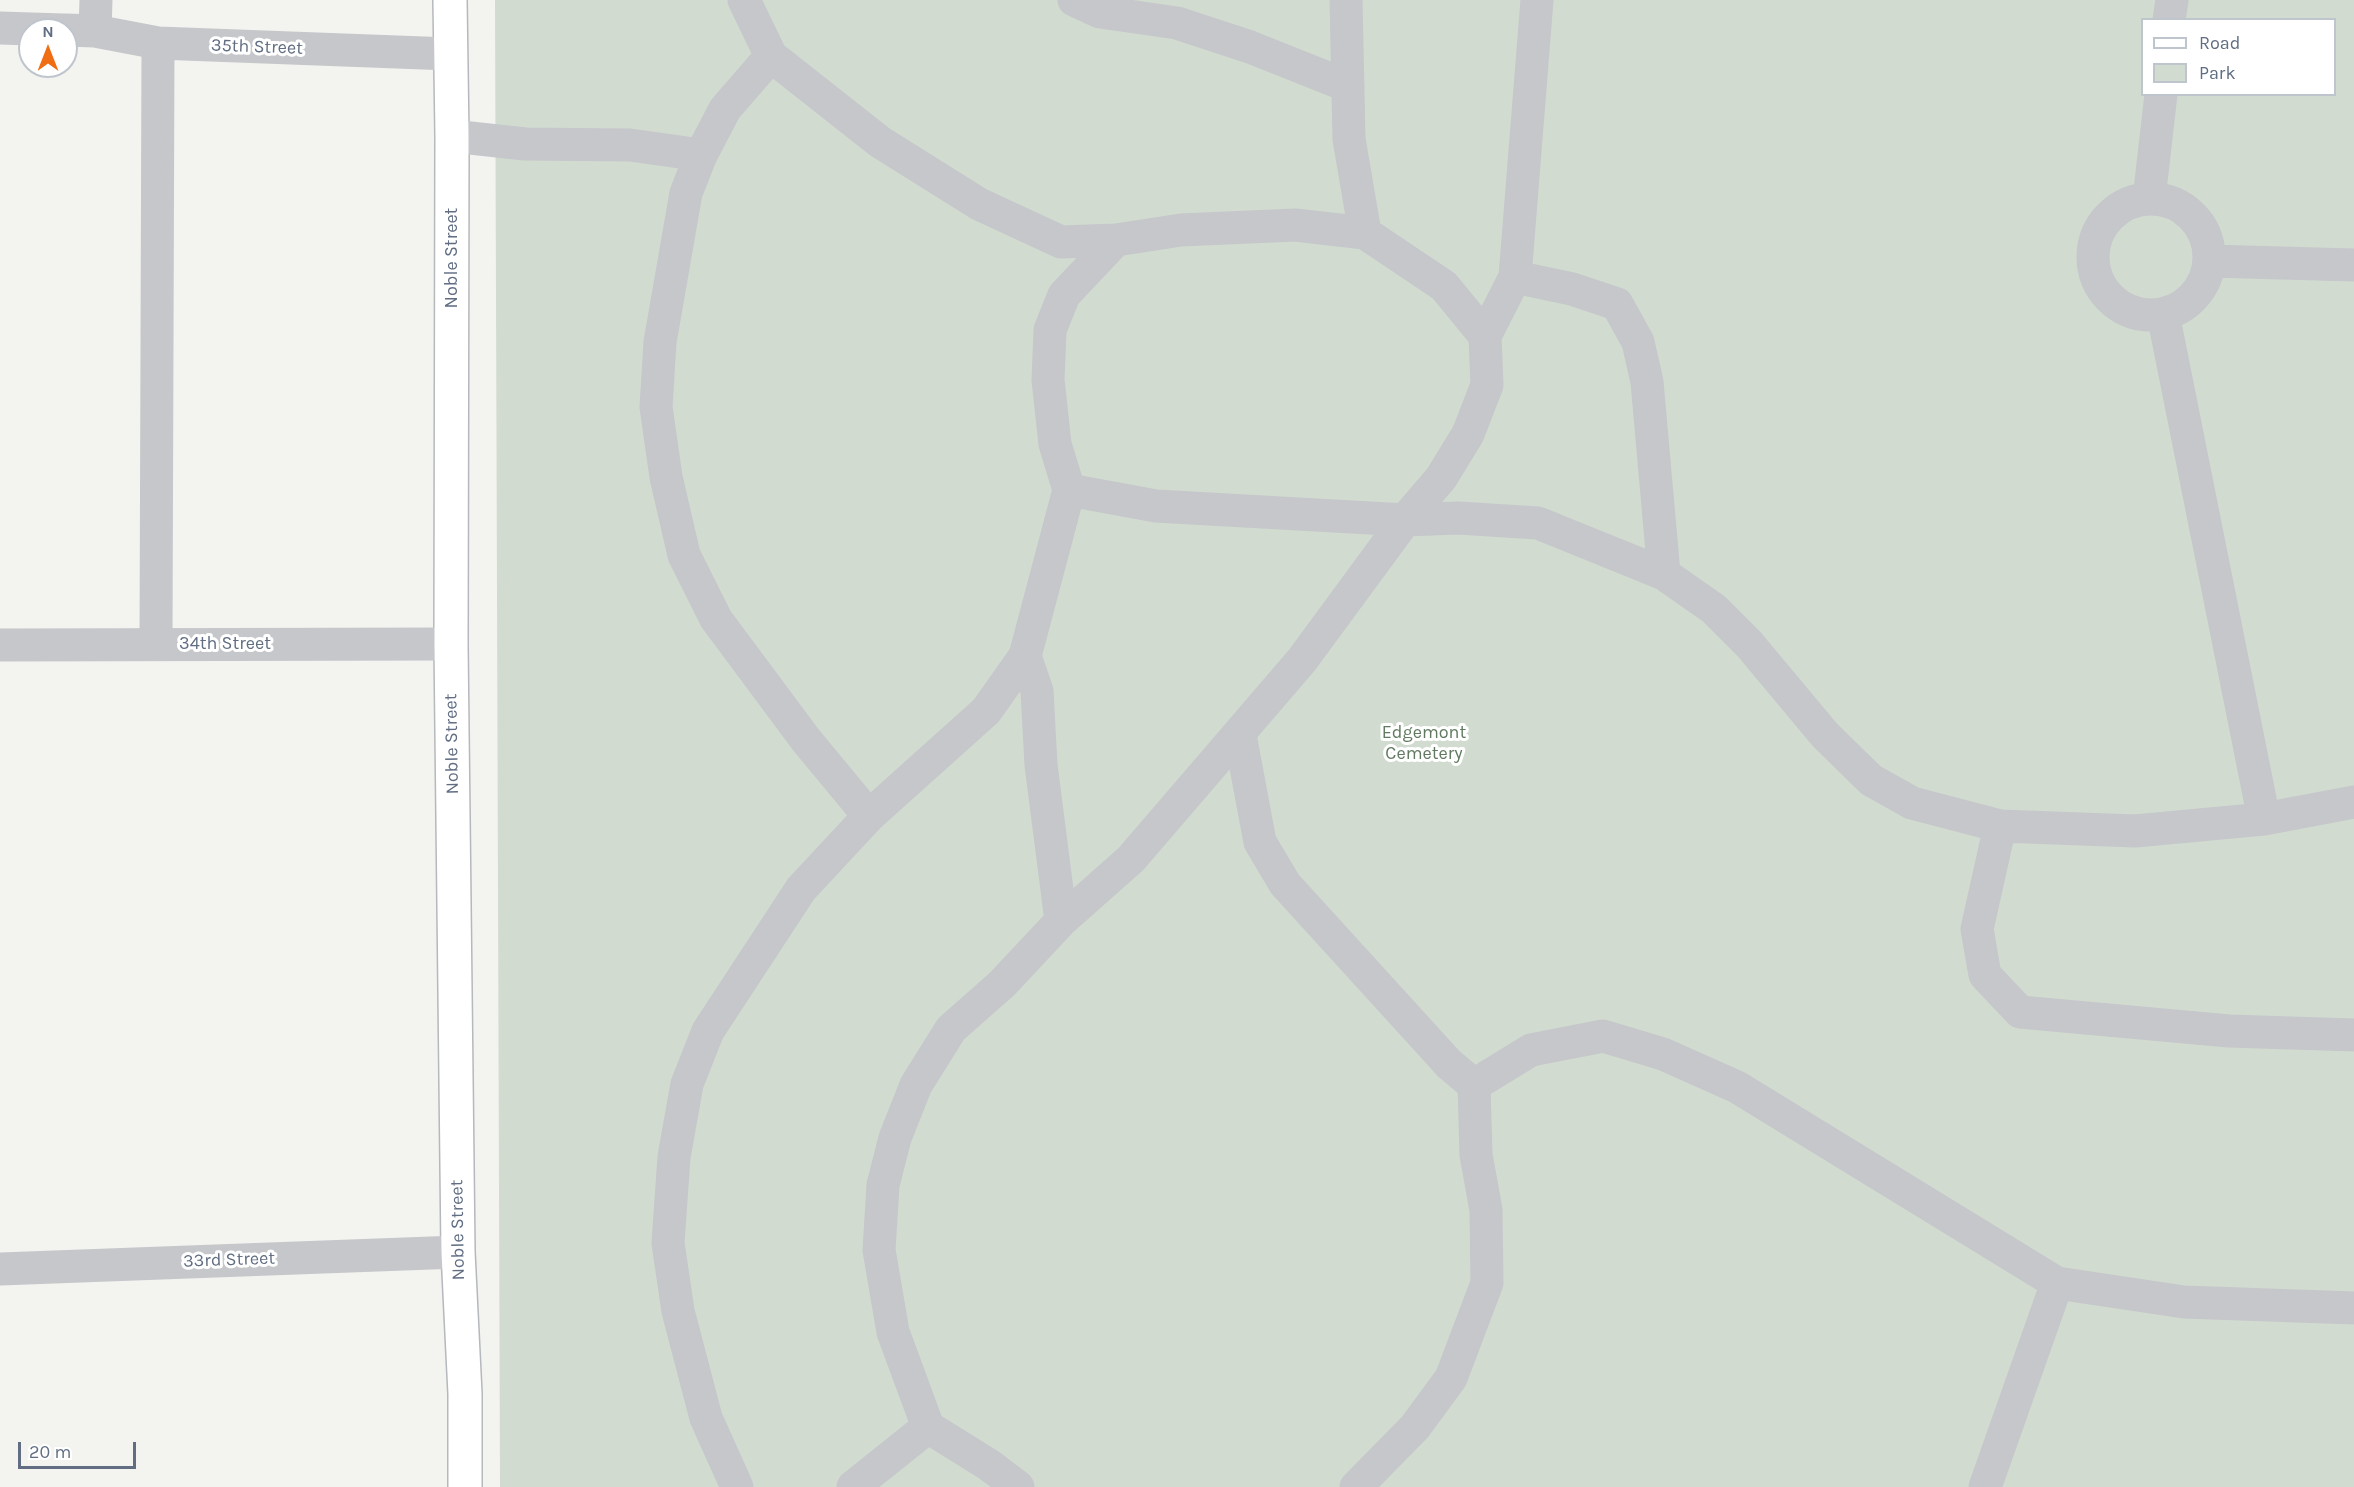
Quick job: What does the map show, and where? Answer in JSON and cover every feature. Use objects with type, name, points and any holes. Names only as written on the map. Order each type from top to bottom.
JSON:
[{"type":"main road","name":"Noble Street","points":[[450,0],[451,644],[458,1252],[465,1394],[465,1487]]},
{"type":"street","points":[[744,0],[771,56],[880,142],[979,204],[1061,242],[1116,240],[1181,230],[1294,225],[1365,233],[1444,286],[1485,336]]},
{"type":"street","points":[[1074,0],[1100,12],[1177,23],[1250,47],[1348,86]]},
{"type":"street","points":[[1346,0],[1349,139],[1365,233]]},
{"type":"street","points":[[1018,1487],[989,1465],[928,1427],[893,1332],[879,1250],[883,1185],[895,1138],[916,1085],[951,1029],[1002,984],[1061,921],[1131,859],[1240,735],[1302,660],[1405,520],[1441,478],[1468,434],[1487,385],[1485,336],[1515,277],[1537,0]]},
{"type":"street","points":[[2169,18],[2172,0]]},
{"type":"street","name":"35th Street","points":[[0,28],[80,23],[158,43],[450,54]]},
{"type":"street","points":[[156,644],[158,43]]},
{"type":"street","points":[[771,56],[725,109],[701,155],[686,193],[660,342],[656,407],[666,477],[684,555],[716,619],[806,740],[869,816]]},
{"type":"street","points":[[2149,199],[2161,96]]},
{"type":"street","points":[[452,136],[525,144],[630,145],[701,155]]},
{"type":"street","points":[[2149,199],[2168,201],[2186,210],[2199,224],[2208,241],[2209,261],[2205,279],[2195,295],[2180,307],[2163,314],[2144,315],[2126,309],[2110,299],[2099,283],[2093,265],[2094,246],[2100,228],[2113,213],[2130,203],[2149,199]]},
{"type":"street","points":[[737,1487],[706,1418],[678,1311],[668,1243],[674,1157],[687,1084],[708,1031],[801,889],[869,816],[986,711],[1025,656],[1069,490],[1055,444],[1049,390],[1050,330],[1064,295],[1116,240]]},
{"type":"street","points":[[2209,261],[2354,265]]},
{"type":"street","points":[[1515,277],[1572,289],[1617,304],[1638,342],[1647,382],[1664,574]]},
{"type":"street","points":[[2163,314],[2264,819]]},
{"type":"street","points":[[1069,490],[1156,506],[1405,520],[1458,518],[1538,523],[1664,574],[1714,609],[1749,644],[1825,735],[1871,780],[1912,803],[2001,826],[2135,831],[2264,819],[2354,802]]},
{"type":"street","name":"34th Street","points":[[0,645],[451,644]]},
{"type":"street","points":[[1025,656],[1037,691],[1041,765],[1061,921]]},
{"type":"street","points":[[1240,735],[1260,842],[1285,884],[1449,1064],[1474,1085],[1476,1155],[1486,1210],[1487,1283],[1451,1378],[1415,1427],[1356,1487]]},
{"type":"street","points":[[2001,826],[1977,929],[1985,975],[2020,1012],[2229,1031],[2354,1035]]},
{"type":"street","points":[[1474,1085],[1531,1050],[1603,1036],[1663,1054],[1737,1087],[2057,1283],[2184,1302],[2354,1308]]},
{"type":"street","name":"33rd Street","points":[[0,1269],[458,1252]]},
{"type":"street","points":[[1985,1487],[2057,1283]]},
{"type":"street","points":[[853,1487],[928,1427]]},
{"type":"green space","name":"Edgemont Cemetery","points":[[495,0],[2354,0],[2354,1487],[500,1487]]}]
